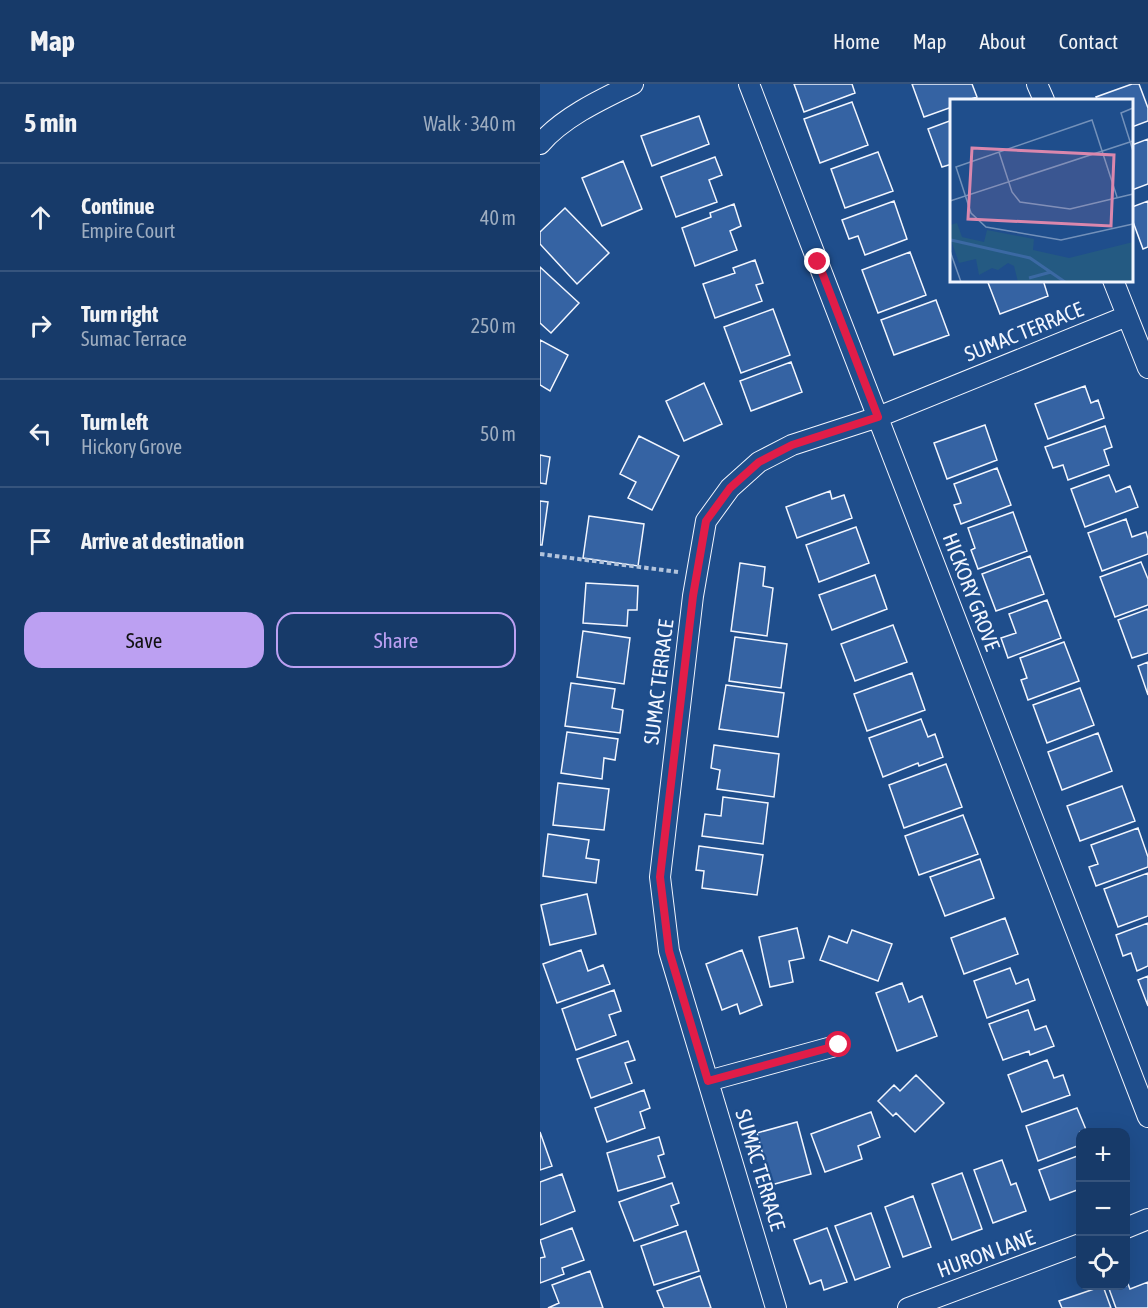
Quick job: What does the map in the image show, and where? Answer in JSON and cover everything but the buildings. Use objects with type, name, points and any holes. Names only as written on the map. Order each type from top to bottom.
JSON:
[{"type":"street","points":[[540,144],[547,135],[594,104],[633,84]]},
{"type":"street","name":"HICKORY GROVE","points":[[749,84],[1148,1118]]},
{"type":"street","points":[[1037,84],[1044,99]]},
{"type":"street","points":[[1114,282],[1148,368]]},
{"type":"street","name":"SUMAC TERRACE","points":[[776,1308],[669,951],[660,877],[696,574],[706,521],[730,488],[759,462],[792,445],[878,417],[1127,316]]},
{"type":"street","points":[[708,1081],[839,1045]]},
{"type":"street","points":[[1130,1226],[1148,1220]]},
{"type":"street","name":"HURON LANE","points":[[908,1308],[1076,1245]]},
{"type":"path","points":[[540,554],[696,574]]},
{"type":"route","points":[[818,262],[878,417],[792,445],[759,462],[730,488],[706,521],[693,596],[660,877],[669,951],[708,1081],[839,1045]]}]
